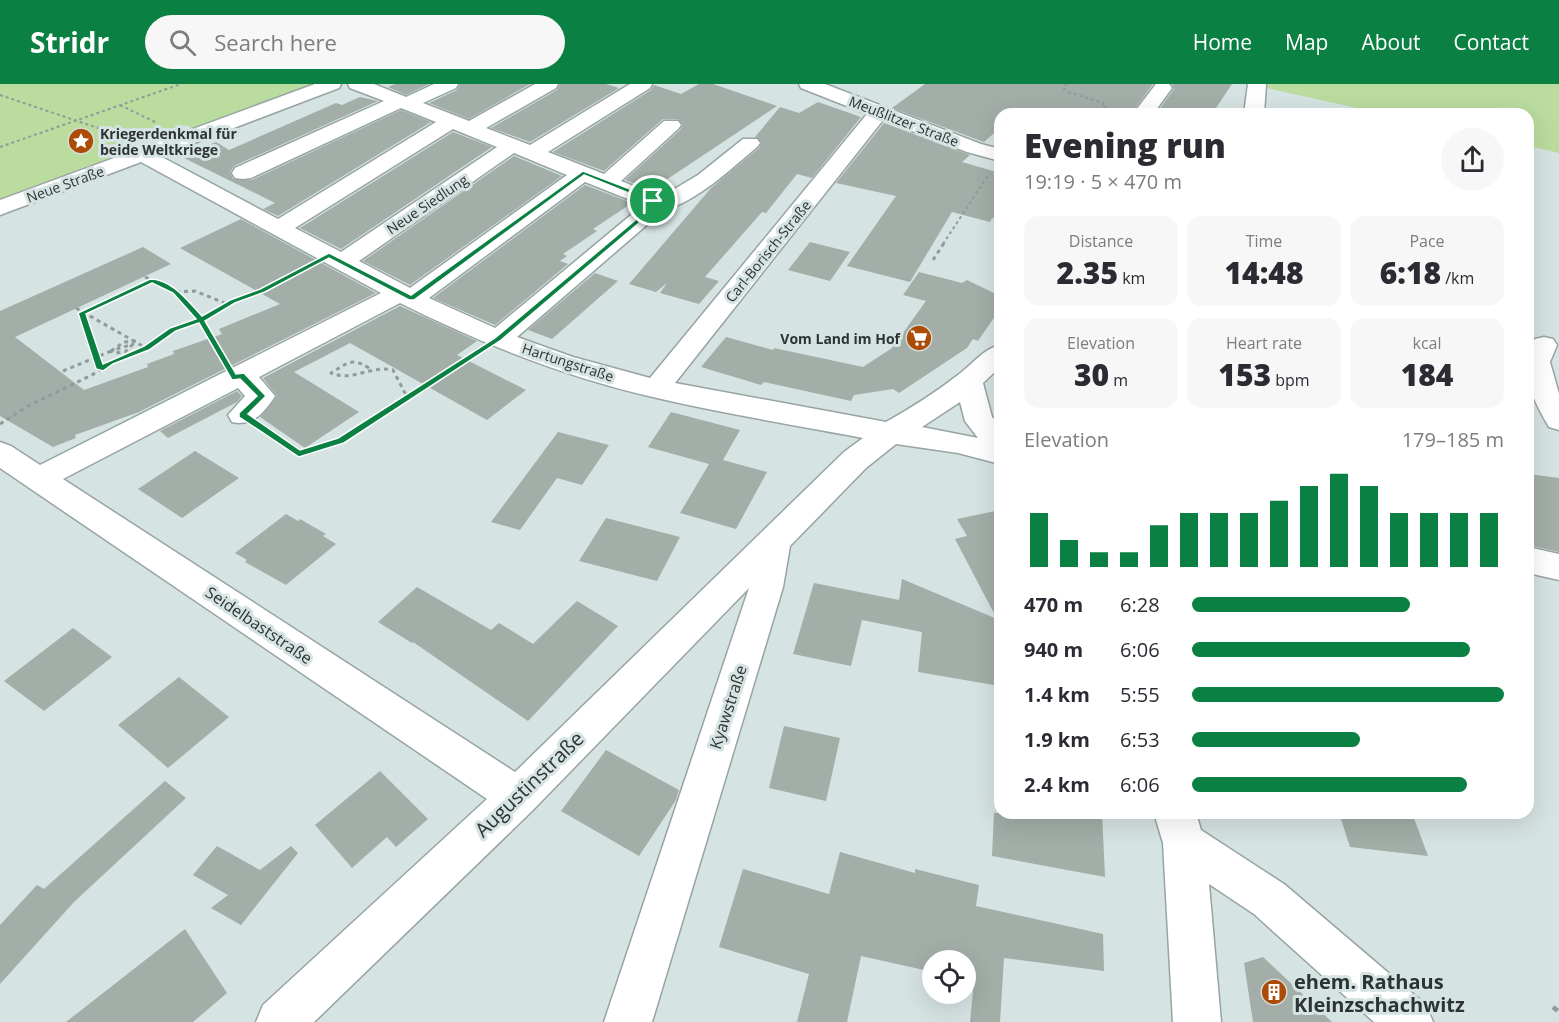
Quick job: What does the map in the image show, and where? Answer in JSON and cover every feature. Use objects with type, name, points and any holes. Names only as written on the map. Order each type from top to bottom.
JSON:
[{"type":"street","name":"Neue Straße","points":[[0,208],[332,84]]},
{"type":"street","points":[[357,84],[653,201],[655,206]]},
{"type":"street","points":[[243,173],[449,84]]},
{"type":"street","points":[[279,228],[460,125],[549,84]]},
{"type":"street","name":"Neue Siedlung","points":[[336,258],[522,149],[643,84]]},
{"type":"street","name":"Meußlitzer Straße","points":[[808,84],[974,148],[994,158]]},
{"type":"street","points":[[1257,84],[1257,108]]},
{"type":"street","points":[[1148,108],[1163,88]]},
{"type":"street","name":"Carl-Borisch-Straße","points":[[656,389],[879,112]]},
{"type":"street","points":[[606,183],[671,125]]},
{"type":"street","points":[[498,339],[655,206],[673,202],[701,183],[750,143]]},
{"type":"street","name":"Hartungstraße","points":[[147,154],[406,296],[498,339],[563,363],[656,389],[890,433],[958,443],[994,452]]},
{"type":"street","points":[[38,478],[238,376],[406,296],[583,173]]},
{"type":"street","points":[[1544,345],[1536,362],[1544,392],[1559,420]]},
{"type":"street","points":[[774,542],[855,460],[890,433],[932,409],[994,358]]},
{"type":"street","points":[[238,376],[261,396],[242,415]]},
{"type":"street","points":[[969,381],[979,422],[994,436]]},
{"type":"street","name":"Seidelbaststraße","points":[[0,453],[518,797]]},
{"type":"street","name":"Augustinstraße","points":[[280,1022],[518,797],[774,542]]},
{"type":"street","name":"Kyawstraße","points":[[627,1022],[766,587],[774,542]]},
{"type":"street","points":[[1534,561],[1559,567]]},
{"type":"street","points":[[1180,828],[1197,1022]]},
{"type":"street","points":[[1180,828],[1269,899],[1409,1022]]},
{"type":"path","points":[[172,84],[176,86]]},
{"type":"path","points":[[0,147],[181,84]]},
{"type":"path","points":[[1067,84],[1063,88],[1068,92],[1103,103],[1103,108]]},
{"type":"path","points":[[0,97],[126,137],[147,154]]},
{"type":"path","points":[[120,105],[159,124],[126,137]]},
{"type":"path","points":[[933,260],[994,165]]},
{"type":"path","points":[[0,424],[28,406],[110,363],[147,348],[173,329],[201,320],[228,304],[336,258]]},
{"type":"path","points":[[145,277],[176,292],[201,320],[238,376]]},
{"type":"path","points":[[82,313],[152,280]]},
{"type":"path","points":[[176,292],[195,291],[228,304]]},
{"type":"path","points":[[76,308],[147,348]]},
{"type":"path","points":[[82,313],[100,369]]},
{"type":"path","points":[[242,415],[299,454],[341,441],[498,339]]},
{"type":"path","points":[[63,371],[104,354],[114,349],[124,345],[133,344],[129,350],[120,354],[113,353],[111,350],[124,342],[136,341]]},
{"type":"path","points":[[369,368],[354,377],[341,378],[331,373],[349,362],[357,361],[369,368],[393,370],[407,397]]},
{"type":"path","points":[[1553,1007],[1559,1012]]},
{"type":"green space","points":[[0,84],[315,84],[193,129],[186,125],[162,135],[129,139],[114,148],[121,154],[0,199]]},
{"type":"green space","points":[[1258,84],[1559,84],[1559,153],[1534,147],[1534,108],[1357,108],[1258,86]]},
{"type":"building","points":[[395,84],[429,84],[406,95],[388,87]]},
{"type":"building","points":[[460,84],[530,84],[469,119],[429,103],[457,90]]},
{"type":"building","points":[[560,84],[606,84],[619,88],[530,142],[491,128],[557,90]]},
{"type":"building","points":[[699,84],[713,84],[777,106],[651,190],[625,180],[680,130],[683,125],[678,119],[663,119],[604,171],[553,152],[651,90],[654,85],[681,94]]},
{"type":"building","points":[[925,84],[1153,84],[1135,108],[994,108],[994,133],[984,142],[892,108]]},
{"type":"building","points":[[1172,84],[1232,84],[1216,108],[1160,108],[1174,89]]},
{"type":"building","points":[[360,97],[378,101],[234,166],[230,172],[233,179],[252,180],[401,110],[431,122],[278,216],[263,209],[275,203],[180,156],[216,142],[229,150],[336,103],[342,105]]},
{"type":"building","points":[[818,102],[861,117],[812,178],[797,174],[766,213],[762,212],[705,277],[719,281],[699,304],[660,293],[667,283],[656,292],[629,284],[711,188],[759,148],[762,142],[755,137],[780,107],[799,113]]},
{"type":"building","points":[[884,123],[970,155],[962,162],[994,171],[994,218],[990,222],[952,212],[910,282],[847,266],[896,196],[836,183]]},
{"type":"building","points":[[453,132],[492,147],[341,249],[300,228]]},
{"type":"building","points":[[514,156],[562,176],[410,285],[363,261]]},
{"type":"building","points":[[585,185],[632,203],[593,229],[597,231],[563,254],[567,256],[560,261],[568,264],[495,325],[433,298]]},
{"type":"building","points":[[241,219],[376,293],[139,412],[75,435],[76,438],[53,447],[0,416],[0,311],[143,247],[171,264],[15,337],[84,390],[148,367],[147,364],[174,354],[173,351],[222,334],[219,329],[280,304],[180,248]]},
{"type":"building","points":[[810,242],[850,252],[830,281],[788,270]]},
{"type":"building","points":[[919,272],[962,283],[967,280],[994,293],[994,318],[978,341],[973,339],[967,348],[899,393],[893,389],[854,395],[851,401],[764,382],[761,385],[701,367],[726,337],[773,350],[774,348],[863,367],[892,348],[926,301],[903,295]]},
{"type":"building","points":[[595,273],[618,281],[552,339],[528,330]]},
{"type":"building","points":[[400,306],[477,341],[457,355],[526,390],[487,420],[350,343],[294,372],[359,412],[305,448],[260,417],[277,396],[263,378]]},
{"type":"building","points":[[237,391],[242,396],[237,402],[168,438],[160,431]]},
{"type":"building","points":[[671,412],[740,430],[723,460],[767,472],[736,529],[680,513],[709,464],[648,447]]},
{"type":"building","points":[[558,432],[609,445],[582,485],[557,478],[520,530],[491,522]]},
{"type":"building","points":[[195,451],[239,478],[182,518],[138,489]]},
{"type":"building","points":[[1534,475],[1559,478],[1559,552],[1534,546]]},
{"type":"building","points":[[994,511],[994,613],[955,539],[967,536],[957,519]]},
{"type":"building","points":[[286,514],[326,534],[323,536],[336,544],[286,585],[245,562],[247,560],[235,553]]},
{"type":"building","points":[[606,518],[680,537],[657,581],[579,561]]},
{"type":"building","points":[[902,579],[994,618],[994,685],[918,672],[922,632],[862,620],[851,666],[793,654],[814,583],[899,600]]},
{"type":"building","points":[[417,587],[491,630],[499,623],[533,644],[577,601],[618,626],[528,721],[413,642],[378,622]]},
{"type":"building","points":[[73,628],[112,657],[44,711],[4,681]]},
{"type":"building","points":[[179,677],[229,717],[168,768],[118,725]]},
{"type":"building","points":[[784,726],[840,738],[826,801],[769,788]]},
{"type":"building","points":[[606,750],[679,790],[676,800],[639,856],[561,811]]},
{"type":"building","points":[[380,771],[428,819],[396,847],[387,837],[352,868],[315,825]]},
{"type":"building","points":[[165,781],[186,798],[74,902],[0,984],[0,925],[37,885],[44,889]]},
{"type":"building","points":[[994,813],[994,819],[1102,819],[1105,877],[992,856]]},
{"type":"building","points":[[1341,819],[1414,819],[1428,856],[1350,847]]},
{"type":"building","points":[[217,846],[260,870],[291,846],[298,853],[241,925],[211,908],[228,895],[193,875]]},
{"type":"building","points":[[840,852],[915,873],[915,869],[979,885],[976,906],[1103,934],[1104,971],[1004,958],[1000,1022],[970,1022],[972,1004],[976,1004],[976,950],[922,950],[922,970],[861,956],[847,1022],[797,1022],[809,974],[719,947],[743,869],[829,894]]},
{"type":"building","points":[[185,929],[227,993],[193,1022],[66,1022]]},
{"type":"building","name":"ehem. Rathaus Kleinzschachwitz","points":[[1263,957],[1332,1022],[1253,1022],[1244,963]]},
{"type":"place","name":"Kriegerdenkmal für beide Weltkriege","points":[[81,141]]},
{"type":"place","name":"Vom Land im Hof","points":[[919,338]]},
{"type":"place","name":"ehem. Rathaus Kleinzschachwitz","points":[[1274,992]]},
{"type":"route","points":[[653,201],[583,173],[411,299],[329,255],[262,291],[233,301],[201,320],[173,329],[147,348],[100,369],[82,313],[152,280],[175,291],[201,320],[234,378],[241,375],[261,396],[242,415],[299,454],[341,441],[498,339],[655,206],[653,201]]}]
